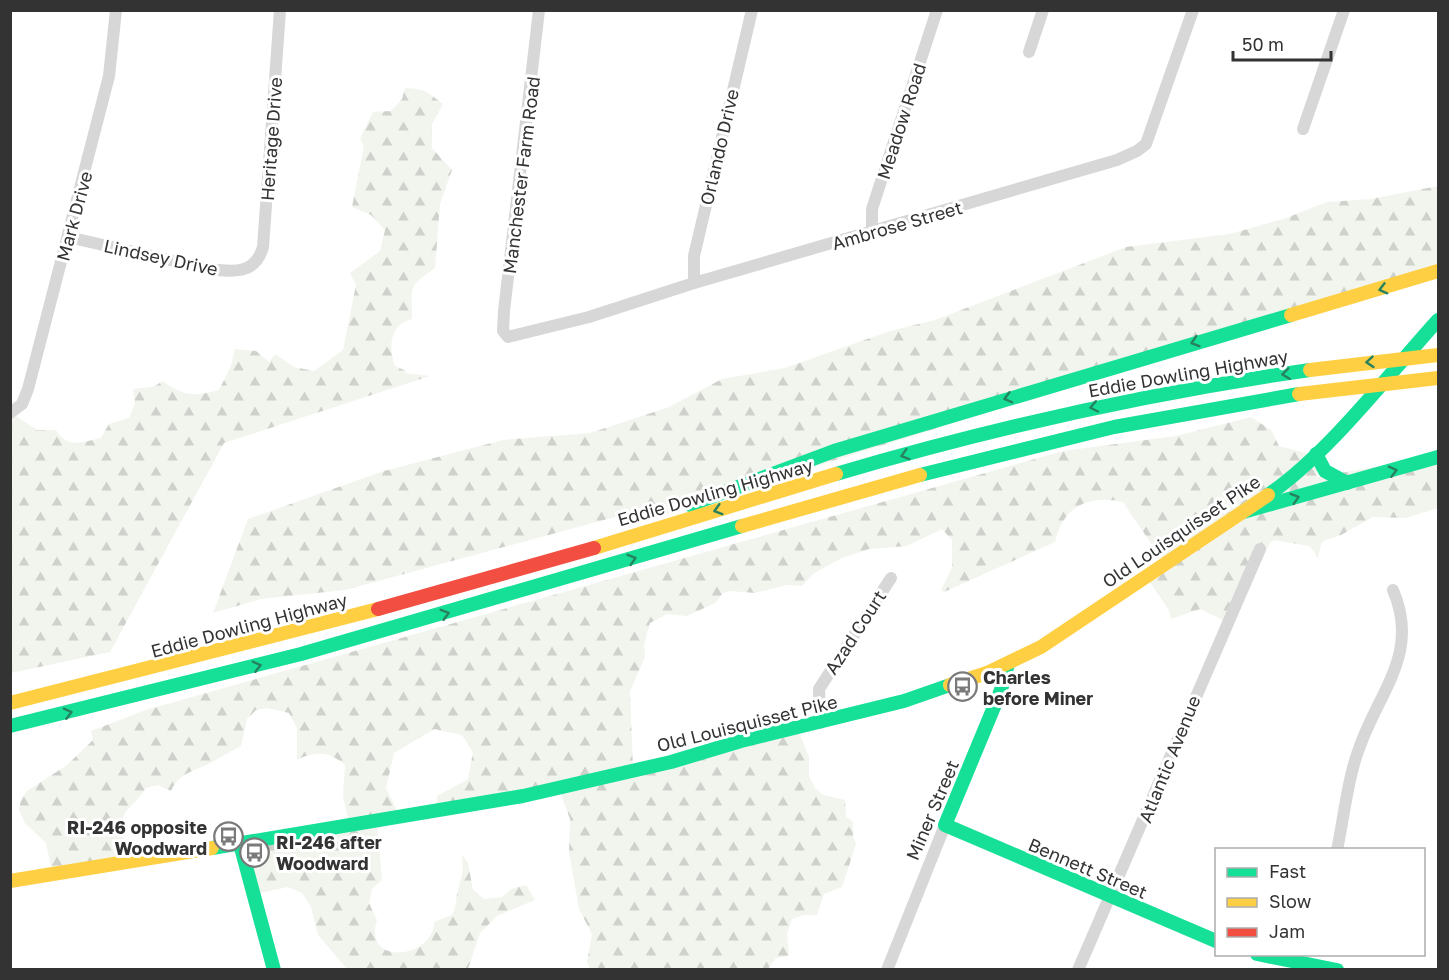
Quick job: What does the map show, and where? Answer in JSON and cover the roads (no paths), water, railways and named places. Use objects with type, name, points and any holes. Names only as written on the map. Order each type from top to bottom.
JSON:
[{"type":"main road","points":[[526,568],[623,528],[834,451],[1438,271]]},
{"type":"main road","name":"Old Louisquisset Pike","points":[[10,881],[523,796],[670,762],[741,741],[904,701],[1008,664],[1041,647],[1282,485],[1316,454],[1438,320]]},
{"type":"main road","name":"Eddie Dowling Highway","points":[[10,703],[288,635],[526,568],[958,440],[1144,397],[1344,364],[1438,355]]},
{"type":"main road","name":"Eddie Dowling Highway","points":[[10,726],[163,691],[320,649],[490,602],[800,509],[1039,443],[1183,411],[1325,390],[1433,379]]},
{"type":"main road","points":[[1316,454],[1325,471],[1347,483]]},
{"type":"main road","points":[[1243,512],[1438,457]]},
{"type":"main road","name":"Miner Street","points":[[945,825],[1001,690],[1008,664]]},
{"type":"main road","name":"Bennett Street","points":[[945,825],[1108,897],[1215,941]]},
{"type":"main road","points":[[240,844],[274,969]]},
{"type":"main road","points":[[1276,956],[1314,960],[1337,969]]},
{"type":"street","name":"Mark Drive","points":[[10,413],[22,404],[28,389],[68,237],[109,76],[116,10]]},
{"type":"street","name":"Heritage Drive","points":[[254,265],[263,247],[280,10]]},
{"type":"street","name":"Manchester Farm Road","points":[[508,337],[503,331],[504,311],[539,10]]},
{"type":"street","name":"Orlando Drive","points":[[694,283],[693,256],[752,10]]},
{"type":"street","name":"Meadow Road","points":[[872,233],[872,209],[937,10]]},
{"type":"street","points":[[1029,51],[1043,10]]},
{"type":"street","name":"Ambrose Street","points":[[508,337],[589,317],[694,283],[1117,160],[1137,151],[1146,144],[1154,124],[1193,10]]},
{"type":"street","points":[[1304,129],[1344,10]]},
{"type":"street","name":"Lindsey Drive","points":[[68,237],[209,269],[231,272],[245,270],[254,265]]},
{"type":"street","name":"Atlantic Avenue","points":[[1078,969],[1108,897],[1140,830],[1193,698],[1260,549]]},
{"type":"street","name":"Azad Court","points":[[820,723],[819,689],[891,578]]},
{"type":"street","points":[[1337,848],[1360,746],[1401,656],[1402,620],[1393,590]]},
{"type":"street","name":"Miner Street","points":[[887,969],[945,825]]},
{"type":"place","name":"Charles before Miner","points":[[962,687]]},
{"type":"place","name":"RI-246 opposite Woodward","points":[[228,837]]},
{"type":"place","name":"RI-246 after Woodward","points":[[255,852]]}]
